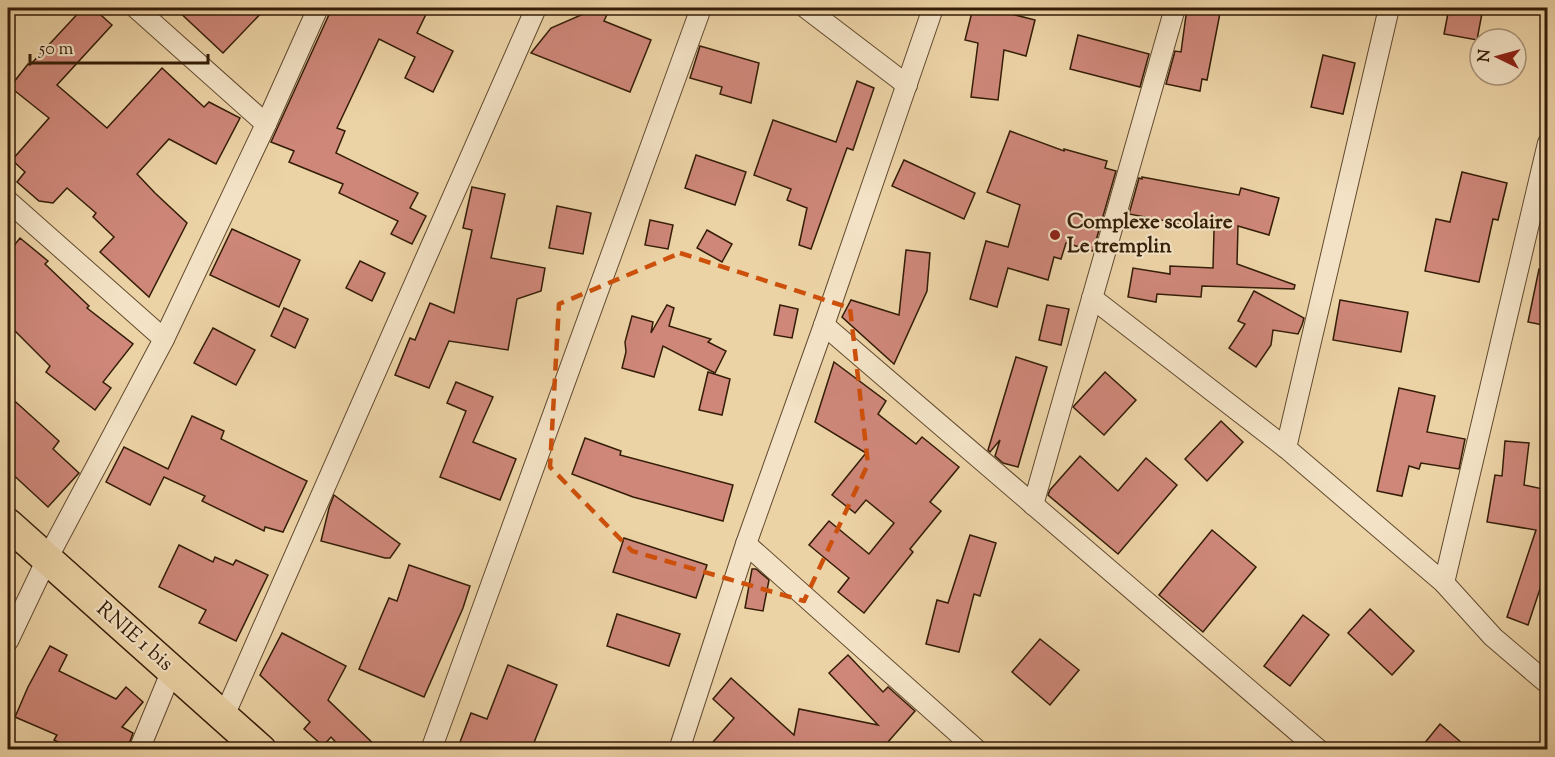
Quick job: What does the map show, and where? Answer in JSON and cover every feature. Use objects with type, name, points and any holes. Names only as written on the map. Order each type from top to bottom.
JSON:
[{"type":"main road","name":"RNIE 1 bis","points":[[8,524],[261,750]]},
{"type":"street","points":[[135,8],[266,124]]},
{"type":"street","points":[[8,641],[46,559],[164,339],[318,8]]},
{"type":"street","points":[[224,716],[536,8]]},
{"type":"street","points":[[431,750],[702,8]]},
{"type":"street","points":[[806,8],[907,85]]},
{"type":"street","points":[[679,750],[746,544],[933,8]]},
{"type":"street","points":[[1033,505],[1174,8]]},
{"type":"street","points":[[1286,448],[1389,8]]},
{"type":"street","points":[[1444,583],[1548,143]]},
{"type":"street","points":[[8,201],[164,339]]},
{"type":"street","points":[[1092,298],[1286,448],[1444,583],[1493,637],[1548,684]]},
{"type":"street","points":[[824,325],[1318,750]]},
{"type":"street","points":[[746,544],[977,750]]},
{"type":"street","points":[[139,750],[172,670]]},
{"type":"highlighted area","points":[[680,253],[850,308],[868,464],[804,601],[632,551],[550,467],[559,304]]},
{"type":"building","points":[[83,8],[93,8],[112,25],[57,85],[107,128],[162,68],[204,107],[209,102],[240,118],[216,164],[169,139],[137,174],[187,223],[149,297],[100,252],[114,237],[93,217],[96,213],[67,188],[53,203],[39,201],[17,182],[25,172],[12,160],[49,118],[10,87],[28,64],[30,65]]},
{"type":"building","points":[[175,8],[266,8],[223,53]]},
{"type":"building","points":[[332,8],[429,8],[417,33],[453,51],[433,92],[405,78],[415,57],[379,39],[337,128],[345,131],[336,153],[418,193],[410,208],[426,216],[412,244],[391,234],[398,221],[339,193],[343,184],[289,162],[294,151],[271,142]]},
{"type":"building","points":[[597,8],[610,8],[604,21],[651,40],[630,92],[531,53],[551,28]]},
{"type":"building","points":[[973,8],[988,8],[1035,20],[1026,56],[1004,50],[998,100],[971,97],[978,43],[965,40]]},
{"type":"building","points":[[1187,8],[1221,8],[1207,80],[1202,79],[1200,91],[1166,84],[1175,51],[1181,52]]},
{"type":"building","points":[[1449,8],[1483,8],[1479,27],[1468,27],[1468,38],[1444,34]]},
{"type":"building","points":[[1078,35],[1149,54],[1140,87],[1070,69]]},
{"type":"building","points":[[700,46],[759,63],[751,103],[720,94],[722,87],[690,78]]},
{"type":"building","points":[[1323,55],[1355,63],[1343,114],[1311,107]]},
{"type":"building","points":[[857,81],[874,88],[853,150],[847,148],[811,249],[799,245],[807,208],[787,200],[791,189],[754,175],[773,120],[836,142]]},
{"type":"building","points":[[1010,131],[1064,151],[1064,149],[1107,161],[1105,168],[1116,171],[1093,251],[1066,243],[1061,259],[1054,257],[1048,280],[1008,268],[997,307],[970,299],[986,241],[1008,247],[1020,205],[987,192]]},
{"type":"building","points":[[696,155],[746,172],[735,205],[685,188]]},
{"type":"building","points":[[904,160],[975,193],[964,219],[892,186]]},
{"type":"building","points":[[1462,172],[1507,183],[1498,220],[1493,219],[1479,282],[1425,271],[1436,219],[1450,222]]},
{"type":"building","points":[[1142,177],[1239,195],[1241,188],[1279,198],[1269,235],[1238,226],[1237,264],[1295,285],[1294,289],[1202,286],[1201,297],[1157,294],[1156,302],[1128,297],[1133,268],[1170,274],[1170,266],[1213,268],[1214,230],[1129,214],[1139,178],[1142,179]]},
{"type":"building","points":[[472,187],[505,194],[491,258],[545,268],[541,291],[517,299],[508,350],[449,341],[429,388],[395,375],[410,338],[415,340],[430,303],[454,313],[472,230],[463,228]]},
{"type":"building","points":[[557,206],[591,213],[583,254],[549,248]]},
{"type":"building","points":[[650,220],[673,225],[668,249],[645,245]]},
{"type":"building","points":[[232,229],[300,260],[279,307],[210,275]]},
{"type":"building","points":[[707,230],[732,244],[722,262],[697,248]]},
{"type":"building","points":[[20,238],[48,261],[45,264],[89,306],[87,308],[133,344],[103,382],[111,388],[95,410],[46,372],[50,366],[8,324],[8,253]]},
{"type":"building","points":[[906,250],[930,253],[927,291],[894,364],[842,317],[851,300],[899,315]]},
{"type":"building","points":[[360,261],[385,273],[372,301],[346,288]]},
{"type":"building","points":[[1539,269],[1548,270],[1548,326],[1528,322]]},
{"type":"building","points":[[1254,291],[1304,318],[1298,334],[1273,330],[1271,345],[1256,367],[1229,348],[1245,324],[1238,321]]},
{"type":"building","points":[[1340,300],[1408,312],[1401,352],[1333,340]]},
{"type":"building","points":[[667,305],[674,308],[669,326],[711,339],[708,342],[726,351],[715,373],[663,346],[654,377],[622,368],[626,352],[625,342],[632,316],[653,322],[651,333]]},
{"type":"building","points":[[780,305],[798,309],[792,338],[774,335]]},
{"type":"building","points":[[1047,305],[1069,309],[1061,345],[1039,340]]},
{"type":"building","points":[[284,308],[308,319],[295,348],[271,336]]},
{"type":"building","points":[[213,328],[255,350],[236,385],[194,363]]},
{"type":"building","points":[[1016,357],[1047,367],[1018,467],[1003,463],[995,456],[1000,440],[990,452],[988,450]]},
{"type":"building","points":[[834,362],[886,401],[878,414],[916,444],[922,437],[959,467],[930,502],[941,511],[910,549],[913,552],[864,613],[838,592],[849,578],[809,545],[829,521],[869,554],[894,523],[866,500],[855,513],[832,495],[866,453],[815,422]]},
{"type":"building","points":[[708,372],[730,379],[722,415],[699,410]]},
{"type":"building","points":[[1105,372],[1136,400],[1104,435],[1073,407]]},
{"type":"building","points":[[456,382],[493,397],[473,442],[516,459],[500,500],[440,477],[466,411],[447,403]]},
{"type":"building","points":[[1399,388],[1435,396],[1427,432],[1465,439],[1459,469],[1421,463],[1419,469],[1409,466],[1402,496],[1377,491]]},
{"type":"building","points":[[8,395],[59,441],[53,449],[79,473],[48,507],[8,470]]},
{"type":"building","points":[[192,416],[224,431],[221,439],[307,481],[283,532],[265,527],[264,531],[202,501],[205,496],[164,477],[150,505],[106,482],[124,447],[168,469]]},
{"type":"building","points":[[1221,421],[1243,442],[1207,481],[1185,459]]},
{"type":"building","points":[[585,438],[621,451],[620,455],[733,485],[723,521],[633,497],[572,474]]},
{"type":"building","points":[[1505,441],[1529,443],[1524,485],[1548,490],[1548,565],[1528,625],[1507,617],[1536,530],[1487,522],[1495,475],[1502,476]]},
{"type":"building","points":[[1080,456],[1118,491],[1146,458],[1177,485],[1118,554],[1048,495]]},
{"type":"building","points":[[334,495],[400,544],[390,558],[321,541]]},
{"type":"building","points":[[1212,530],[1256,567],[1203,632],[1159,595]]},
{"type":"building","points":[[970,535],[996,543],[980,596],[974,594],[959,652],[926,644],[937,600],[948,603]]},
{"type":"building","points":[[624,538],[707,565],[696,598],[613,572]]},
{"type":"building","points":[[179,545],[213,562],[215,557],[233,565],[236,560],[268,575],[236,641],[199,623],[206,610],[159,587]]},
{"type":"building","points":[[409,565],[470,586],[463,608],[424,697],[359,669],[389,598],[397,601]]},
{"type":"building","points":[[752,569],[756,569],[769,580],[763,611],[745,608]]},
{"type":"building","points":[[1370,609],[1414,651],[1392,675],[1348,633]]},
{"type":"building","points":[[617,614],[680,634],[669,666],[607,646]]},
{"type":"building","points":[[1303,615],[1329,635],[1290,686],[1264,666]]},
{"type":"building","points":[[282,633],[346,666],[328,700],[380,750],[343,750],[331,737],[323,746],[304,729],[310,722],[260,675]]},
{"type":"building","points":[[1040,639],[1079,670],[1050,705],[1012,672]]},
{"type":"building","points":[[50,646],[67,655],[59,671],[116,699],[126,687],[143,702],[122,727],[133,733],[127,750],[59,750],[62,744],[54,740],[57,735],[15,717]]},
{"type":"building","points":[[848,655],[883,692],[888,687],[915,711],[881,750],[706,750],[734,718],[713,699],[731,678],[794,735],[799,709],[878,725],[829,673]]},
{"type":"building","points":[[508,665],[557,685],[531,750],[457,750],[471,713],[487,719]]},
{"type":"building","points":[[1440,724],[1470,750],[1419,750]]},
{"type":"place","name":"Complexe scolaire Le tremplin","points":[[1055,235]]}]
